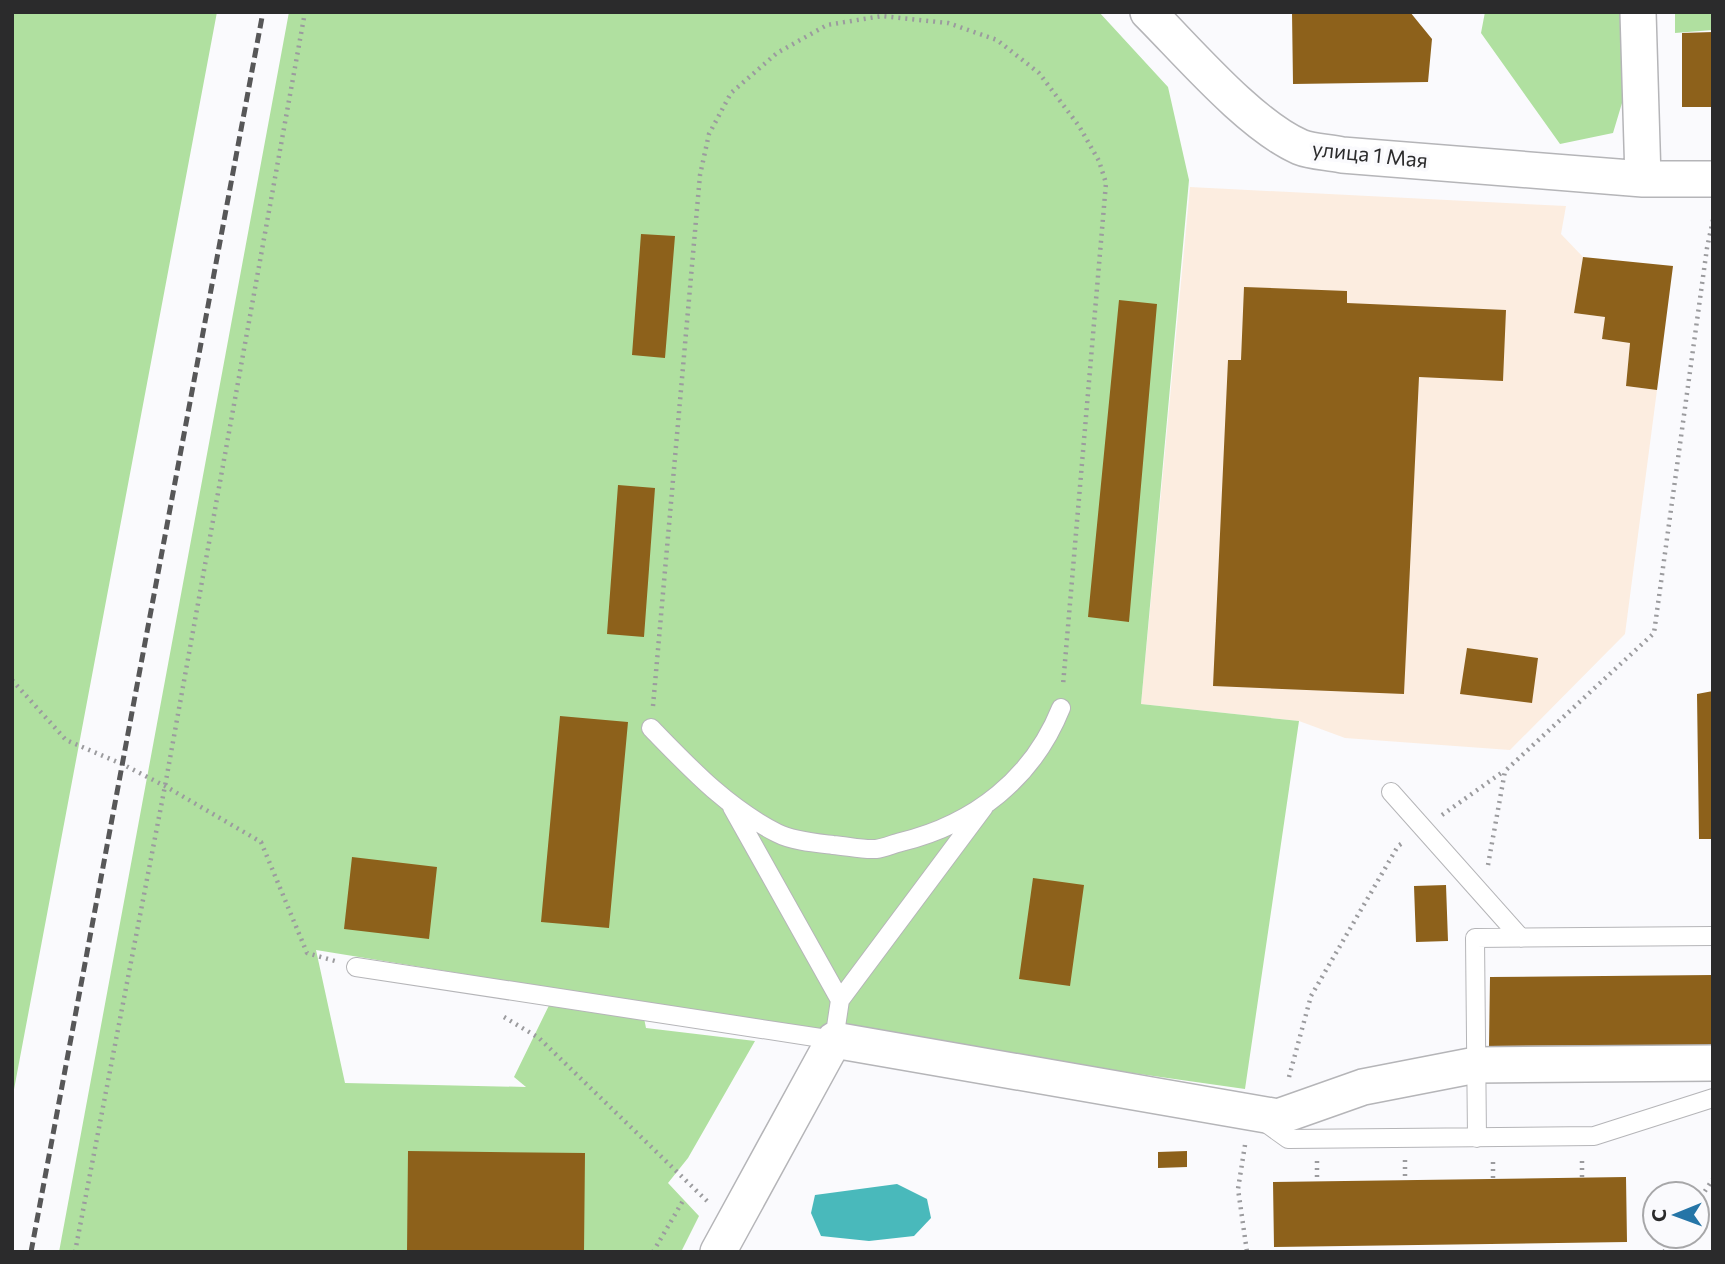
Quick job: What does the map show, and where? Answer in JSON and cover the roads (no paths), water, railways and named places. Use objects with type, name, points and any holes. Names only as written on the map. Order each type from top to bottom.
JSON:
[{"type":"street","name":"улица 1 Мая","points":[[1148,12],[1232,97],[1273,130],[1301,147],[1342,155],[1643,179],[1713,178]]},
{"type":"street","points":[[1638,12],[1643,179]]},
{"type":"street","points":[[724,1238],[834,1040],[1265,1114],[1363,1087],[1476,1065],[1713,1063]]},
{"type":"lane","points":[[356,967],[834,1040],[840,1000],[985,807],[1025,771],[1050,736],[1061,708]]},
{"type":"lane","points":[[651,728],[730,805],[779,834],[820,843],[875,849],[929,836],[985,807]]},
{"type":"lane","points":[[1391,792],[1521,938]]},
{"type":"lane","points":[[730,805],[840,1000]]},
{"type":"lane","points":[[1477,1138],[1475,938],[1713,936]]},
{"type":"lane","points":[[1265,1114],[1288,1139],[1594,1136],[1713,1098]]},
{"type":"water","points":[[897,1184],[927,1199],[931,1218],[914,1236],[869,1241],[821,1236],[811,1213],[815,1195]]},
{"type":"railway","points":[[31,1252],[263,12]]}]
